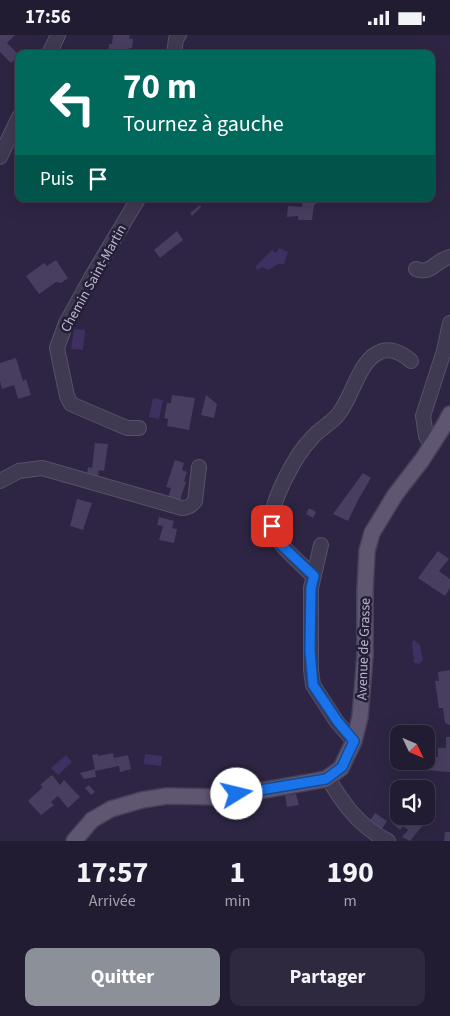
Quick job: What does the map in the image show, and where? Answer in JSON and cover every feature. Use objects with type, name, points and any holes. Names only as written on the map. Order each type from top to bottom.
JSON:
[{"type":"main road","name":"Avenue de Grasse","points":[[328,778],[342,767],[354,741],[360,717],[365,656],[367,551],[372,533],[384,512],[445,425],[450,413]]},
{"type":"main road","points":[[74,841],[92,820],[111,809],[142,800],[167,796],[220,797],[328,778]]},
{"type":"street","points":[[51,50],[58,35]]},
{"type":"street","points":[[175,50],[176,39],[180,35]]},
{"type":"street","points":[[0,157],[15,125]]},
{"type":"street","name":"Chemin Saint-Martin","points":[[136,202],[66,323],[57,348],[67,396],[71,404],[127,428],[139,428]]},
{"type":"street","points":[[416,269],[428,271],[438,262],[450,257]]},
{"type":"street","points":[[432,445],[426,436],[423,416],[442,359],[450,323]]},
{"type":"street","points":[[314,576],[276,540],[272,526],[274,506],[284,481],[312,438],[341,412],[367,363],[374,355],[383,351],[396,351],[411,361]]},
{"type":"street","points":[[0,481],[19,471],[42,468],[135,496],[187,508],[195,501],[198,467]]},
{"type":"street","points":[[321,545],[311,588],[310,651],[313,685],[338,722],[354,741]]},
{"type":"street","points":[[328,778],[354,816],[388,841]]},
{"type":"shaded area","points":[[279,248],[288,252],[284,264],[278,264],[268,270],[262,267],[258,270],[255,267],[272,250],[276,253]]},
{"type":"shaded area","points":[[74,329],[85,330],[83,350],[71,349]]},
{"type":"shaded area","points":[[153,398],[163,400],[159,419],[149,417]]},
{"type":"shaded area","points":[[414,640],[420,645],[423,660],[419,664],[414,663],[412,643]]},
{"type":"shaded area","points":[[145,754],[162,756],[161,766],[144,764]]},
{"type":"shaded area","points":[[66,755],[72,762],[58,775],[51,768]]},
{"type":"building","points":[[0,35],[15,35],[7,43],[15,51],[15,59],[11,63],[0,52]]},
{"type":"building","points":[[113,35],[130,35],[129,39],[133,39],[132,48],[129,48],[129,50],[108,50],[109,44],[112,44]]},
{"type":"building","points":[[303,202],[318,202],[314,205],[312,220],[298,220],[298,216],[287,217],[288,206],[302,207]]},
{"type":"building","points":[[200,205],[201,207],[192,216],[190,213]]},
{"type":"building","points":[[177,231],[183,240],[160,258],[154,250]]},
{"type":"building","points":[[56,260],[68,278],[61,283],[56,282],[39,294],[26,276],[44,263],[47,266]]},
{"type":"building","points":[[16,358],[23,381],[26,379],[31,395],[18,399],[14,385],[2,389],[0,381],[0,363]]},
{"type":"building","points":[[172,395],[195,398],[189,430],[167,426],[168,419],[164,418],[167,403],[171,403]]},
{"type":"building","points":[[206,395],[217,404],[214,418],[201,415]]},
{"type":"building","points":[[95,443],[108,444],[104,471],[99,470],[98,477],[87,475],[88,467],[92,468]]},
{"type":"building","points":[[175,460],[184,463],[182,470],[187,472],[184,481],[186,482],[178,506],[167,502],[171,488],[166,487]]},
{"type":"building","points":[[363,473],[371,478],[348,521],[333,514]]},
{"type":"building","points":[[77,499],[92,503],[83,530],[70,526]]},
{"type":"building","points":[[309,508],[316,512],[313,518],[306,514]]},
{"type":"building","points":[[159,517],[174,521],[172,528],[177,529],[174,543],[159,540],[163,526],[157,525]]},
{"type":"building","points":[[438,551],[449,559],[439,571],[450,579],[450,588],[445,596],[418,578]]},
{"type":"building","points":[[450,670],[450,725],[445,723],[443,708],[439,708],[435,681],[439,681],[438,672]]},
{"type":"building","points":[[446,737],[450,737],[450,772],[424,770],[435,770],[435,757],[438,757],[438,748],[446,748]]},
{"type":"building","points":[[113,753],[114,758],[128,755],[131,769],[120,772],[119,766],[95,771],[96,777],[84,779],[80,773],[95,769],[92,755],[98,754],[98,756]]},
{"type":"building","points":[[52,775],[60,785],[64,780],[80,797],[68,808],[58,796],[51,802],[54,805],[41,815],[28,801],[43,787],[40,785]]},
{"type":"building","points":[[89,785],[95,792],[91,795],[85,788]]},
{"type":"building","points":[[296,794],[299,805],[287,807],[285,795]]},
{"type":"building","points":[[375,813],[387,821],[380,832],[368,824]]},
{"type":"building","points":[[394,825],[423,825],[410,841],[402,837],[408,830],[403,826],[400,830]]},
{"type":"building","points":[[445,832],[450,832],[450,841],[444,841]]},
{"type":"route","points":[[237,794],[326,779],[342,767],[354,741],[338,722],[313,685],[310,651],[311,588],[314,576],[276,540],[272,526]]}]
